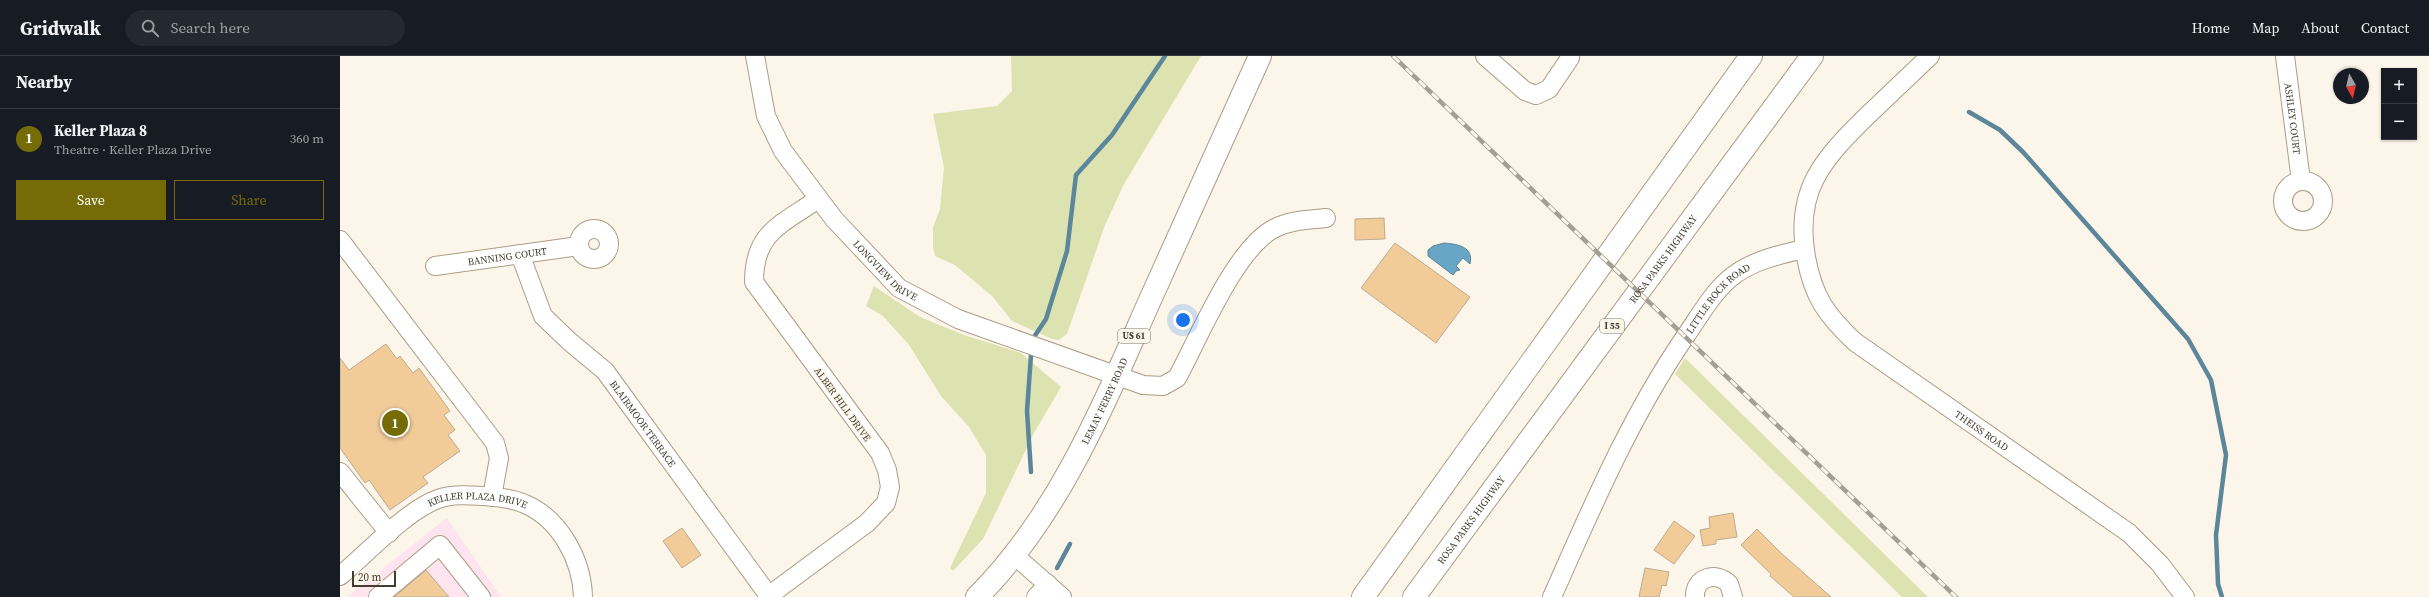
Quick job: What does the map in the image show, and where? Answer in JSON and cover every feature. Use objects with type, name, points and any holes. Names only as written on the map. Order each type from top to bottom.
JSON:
[{"type":"main road","name":"LEMAY FERRY ROAD","points":[[977,597],[1032,532],[1071,470],[1117,375],[1260,56]]},
{"type":"main road","points":[[1363,597],[1751,56]]},
{"type":"main road","name":"ROSA PARKS HIGHWAY","points":[[1414,597],[1812,56]]},
{"type":"main road","points":[[1352,597],[1395,553]]},
{"type":"street","name":"LONGVIEW DRIVE","points":[[755,56],[766,116],[783,151],[818,199],[857,246],[899,288],[958,319],[1149,386],[1163,386],[1177,378],[1229,279],[1250,250],[1275,228],[1295,221],[1326,218]]},
{"type":"street","points":[[1485,56],[1525,91],[1536,95],[1549,89],[1570,57]]},
{"type":"street","points":[[1804,249],[1804,211],[1811,188],[1823,164],[1834,149],[1930,56]]},
{"type":"street","name":"ASHLEY COURT","points":[[2285,56],[2301,181]]},
{"type":"street","name":"ALBER HILL DRIVE","points":[[768,597],[867,523],[886,503],[890,487],[888,470],[880,453],[754,282],[754,262],[758,247],[782,221],[818,199]]},
{"type":"street","points":[[340,240],[495,442],[499,458],[492,497]]},
{"type":"street","name":"BANNING COURT","points":[[435,266],[579,246]]},
{"type":"street","name":"LITTLE ROCK ROAD","points":[[1552,597],[1619,450],[1661,374],[1716,292],[1744,268],[1779,255],[1804,249]]},
{"type":"street","name":"THEISS ROAD","points":[[1804,249],[1810,280],[1821,305],[1836,325],[1855,342],[2130,533],[2160,564],[2185,597]]},
{"type":"street","name":"BLAIRMOOR TERRACE","points":[[520,254],[543,316],[569,341],[605,370],[768,597]]},
{"type":"street","points":[[340,472],[389,533]]},
{"type":"street","name":"KELLER PLAZA DRIVE","points":[[340,576],[389,533],[425,505],[438,499],[453,495],[492,497],[524,503],[540,512],[551,522],[573,552],[580,570],[583,597]]},
{"type":"street","points":[[378,597],[440,545],[481,597]]},
{"type":"street","points":[[1014,555],[1042,590],[1062,597]]},
{"type":"street","points":[[1695,597],[1697,587],[1701,581],[1712,576],[1719,576],[1730,584],[1733,597]]},
{"type":"shaded area","points":[[447,518],[501,597],[347,597]]},
{"type":"green space","points":[[1011,56],[1201,56],[1124,184],[1105,225],[1067,334],[1059,340],[1052,339],[1012,321],[992,296],[955,265],[935,256],[933,247],[933,227],[940,209],[944,167],[933,114],[997,106],[1012,91]]},
{"type":"green space","points":[[874,286],[920,317],[964,335],[1021,353],[1061,387],[1034,433],[983,539],[953,571],[950,568],[986,493],[986,455],[969,427],[941,396],[909,345],[883,316],[866,306]]},
{"type":"green space","points":[[1685,358],[1928,597],[1902,597],[1675,374]]},
{"type":"water","points":[[1444,243],[1455,244],[1467,250],[1471,258],[1470,264],[1463,258],[1456,266],[1460,270],[1456,271],[1453,275],[1428,256],[1428,250],[1433,246]]},
{"type":"building","points":[[1384,218],[1385,239],[1355,240],[1355,219]]},
{"type":"building","points":[[1395,243],[1470,297],[1436,343],[1361,288]]},
{"type":"building","points":[[386,344],[397,359],[400,356],[413,373],[419,368],[450,411],[444,415],[455,430],[448,435],[460,451],[423,477],[428,483],[390,510],[369,480],[365,483],[340,448],[340,358],[349,370]]},
{"type":"building","points":[[1733,513],[1737,537],[1716,540],[1716,544],[1703,546],[1700,530],[1710,528],[1709,517]]},
{"type":"building","points":[[1674,521],[1695,536],[1674,564],[1654,550]]},
{"type":"building","points":[[682,528],[701,555],[682,568],[663,541]]},
{"type":"building","points":[[1757,529],[1781,553],[1831,597],[1794,597],[1770,576],[1771,574],[1741,545]]},
{"type":"building","points":[[1645,568],[1669,572],[1666,586],[1662,585],[1659,597],[1639,597]]},
{"type":"building","points":[[426,570],[449,597],[394,597]]},
{"type":"waterway","points":[[1034,337],[1046,319],[1067,251],[1076,175],[1112,135],[1165,56]]},
{"type":"waterway","points":[[1969,112],[2000,130],[2023,152],[2188,339],[2211,380],[2226,455],[2216,535],[2218,584],[2222,597]]},
{"type":"waterway","points":[[1031,355],[1027,411],[1031,472]]},
{"type":"waterway","points":[[1057,568],[1070,544]]},
{"type":"railway","points":[[1393,56],[1956,597]]},
{"type":"place","name":"Keller Plaza 8","points":[[395,423]]}]
